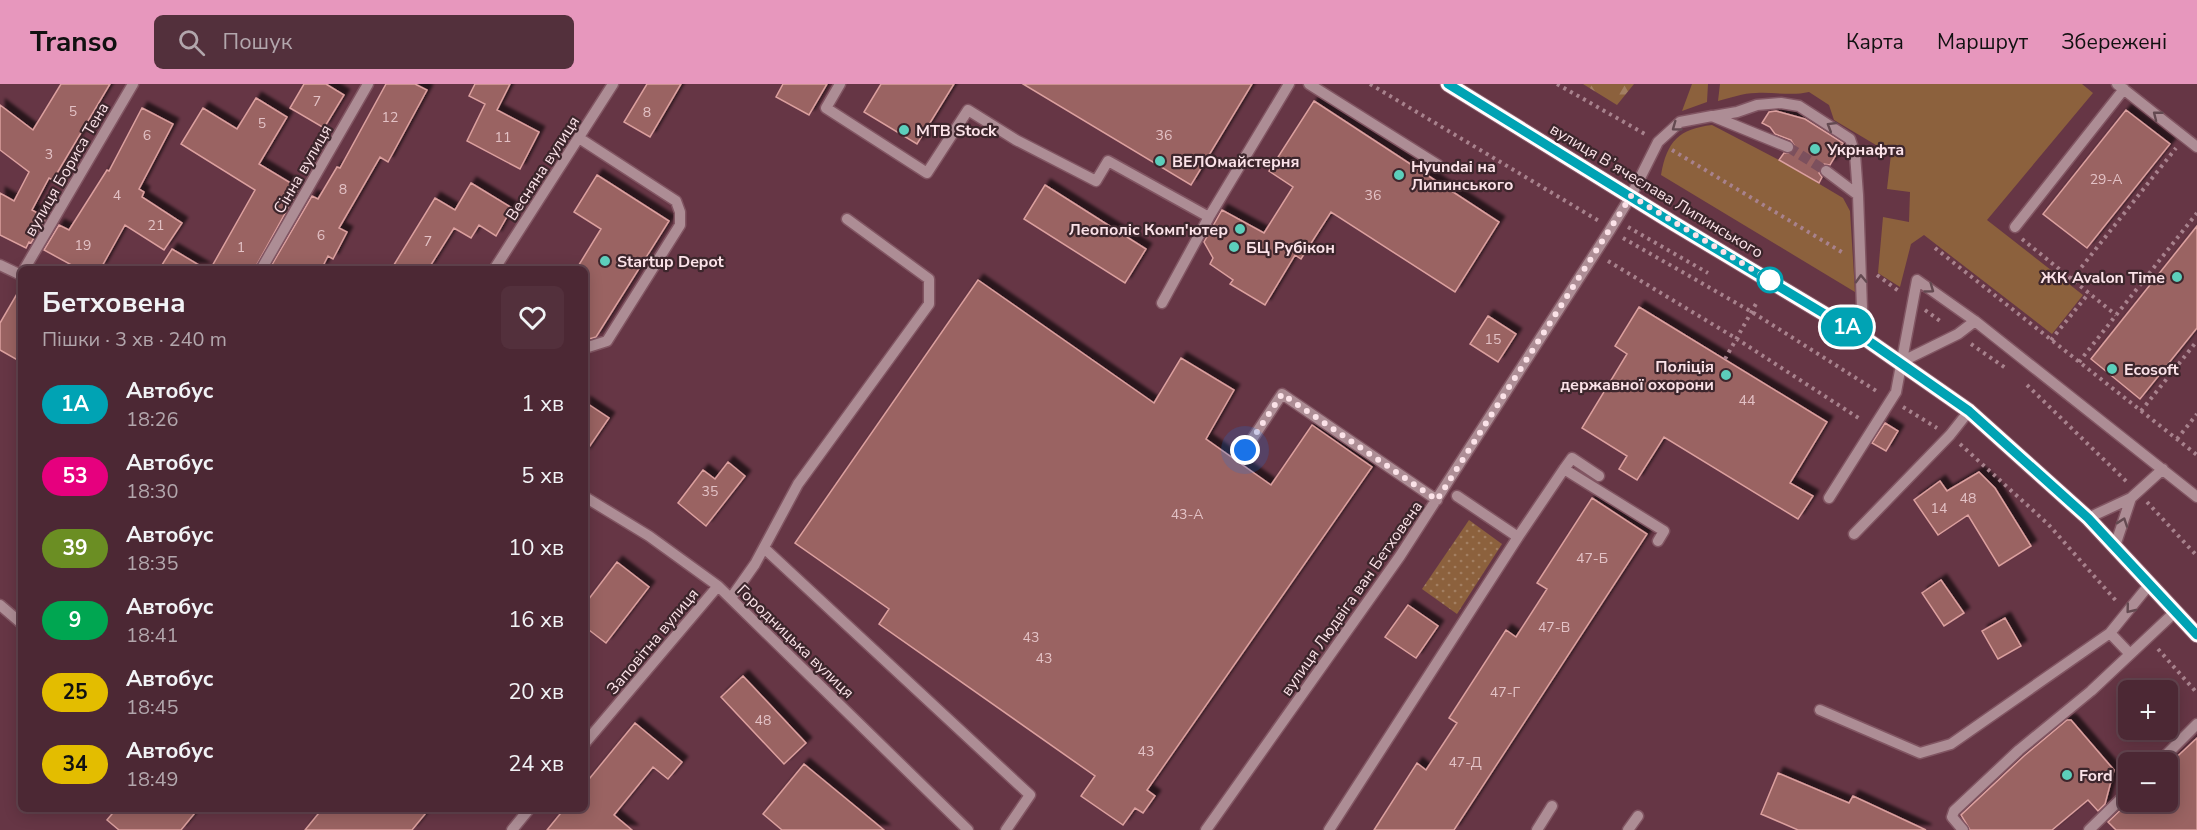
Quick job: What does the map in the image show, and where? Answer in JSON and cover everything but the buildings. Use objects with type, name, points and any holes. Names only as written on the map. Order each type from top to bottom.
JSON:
[{"type":"main road","name":"вулиця Вʼячеслава Липинського","points":[[1448,84],[1863,337],[1969,411],[2088,518],[2197,635]]},
{"type":"street","name":"вулиця Бориса Тена","points":[[26,266],[133,84]]},
{"type":"street","name":"Сінна вулиця","points":[[263,266],[368,84]]},
{"type":"street","name":"Весняна вулиця","points":[[496,266],[613,84]]},
{"type":"street","points":[[840,84],[826,108],[927,173],[968,110],[1016,140],[1096,181],[1108,161],[1209,217]]},
{"type":"street","points":[[1162,303],[1209,217],[1288,84]]},
{"type":"street","points":[[1309,84],[1438,165]]},
{"type":"street","points":[[2015,226],[2120,87],[2197,147]]},
{"type":"street","points":[[1658,142],[1680,122],[1737,112],[1757,105],[1781,104],[1799,106],[1850,139],[1855,154],[1858,195],[1863,337]]},
{"type":"street","points":[[1712,116],[1788,147]]},
{"type":"street","points":[[579,138],[676,201],[680,212],[680,225],[607,341],[588,347]]},
{"type":"street","name":"вулиця Людвіга ван Бетховена","points":[[1206,830],[1401,556],[1631,196],[1658,142]]},
{"type":"street","points":[[1826,171],[1858,195]]},
{"type":"street","points":[[731,598],[755,564],[798,484],[929,304],[929,279],[847,219]]},
{"type":"street","points":[[0,265],[18,274]]},
{"type":"street","points":[[1828,498],[1896,392],[1917,280],[1974,321],[2197,497]]},
{"type":"street","points":[[1901,362],[1958,334],[1974,321]]},
{"type":"street","points":[[1245,450],[1282,394],[1437,500]]},
{"type":"street","points":[[1854,534],[1950,435],[1969,411]]},
{"type":"street","points":[[1329,830],[1518,537],[1572,458],[1599,476]]},
{"type":"street","points":[[1564,469],[1620,510],[1664,531],[1658,541]]},
{"type":"street","points":[[2088,518],[2131,498],[2163,469]]},
{"type":"street","points":[[1457,496],[1518,537]]},
{"type":"street","name":"Городницька вулиця","points":[[588,498],[649,536],[718,586],[968,830]]},
{"type":"street","points":[[2115,546],[2131,498]]},
{"type":"street","points":[[764,548],[1030,795],[1006,830]]},
{"type":"street","points":[[1820,710],[1920,753],[1951,744],[2110,633],[2150,585]]},
{"type":"street","name":"Заповітна вулиця","points":[[588,739],[718,586]]},
{"type":"street","points":[[0,605],[18,620]]},
{"type":"street","points":[[1963,830],[1952,817],[1954,811],[2019,750],[2091,691],[2175,612]]},
{"type":"street","points":[[2110,633],[2129,653]]},
{"type":"street","points":[[2169,752],[2197,724]]},
{"type":"street","points":[[2089,830],[2118,802]]},
{"type":"street","points":[[1537,830],[1552,806]]},
{"type":"street","points":[[512,830],[527,812]]},
{"type":"street","points":[[1628,830],[1638,816]]},
{"type":"path","points":[[1370,84],[1600,222]]},
{"type":"path","points":[[1557,84],[1705,169]]},
{"type":"path","points":[[2072,279],[2185,137]]},
{"type":"path","points":[[2079,362],[2197,213]]},
{"type":"path","points":[[1628,227],[1708,273]]},
{"type":"path","points":[[2021,238],[2116,315]]},
{"type":"path","points":[[1935,248],[2197,455]]},
{"type":"path","points":[[1608,261],[1737,339],[1874,428]]},
{"type":"path","points":[[2051,340],[2089,293]]},
{"type":"path","points":[[1725,359],[1757,302]]},
{"type":"path","points":[[2141,411],[2197,341]]},
{"type":"path","points":[[2178,439],[2197,414]]},
{"type":"path","points":[[2169,662],[2197,693]]},
{"type":"green space","points":[[1583,84],[1634,84],[1617,105]]},
{"type":"green space","points":[[1692,84],[1708,84],[1707,102],[1682,111]]},
{"type":"green space","points":[[1720,84],[2082,84],[2093,93],[1987,220],[2083,295],[2052,334],[1924,235],[1911,244],[1900,287],[1878,273],[1883,217],[1909,222],[1910,192],[1887,189],[1891,154],[1834,120],[1829,105],[1809,92],[1751,93],[1718,101]]},
{"type":"green space","points":[[1712,125],[1779,160],[1843,198],[1850,211],[1855,292],[1661,175],[1667,153],[1676,139],[1691,130]]},
{"type":"green space","points":[[1469,520],[1502,544],[1457,614],[1422,589]]},
{"type":"tunnel","points":[[1788,147],[1826,171]]},
{"type":"bus line","name":"1А","points":[[1448,84],[1863,337],[1969,411],[2088,518],[2197,635]]},
{"type":"place","name":"MTB Stock","points":[[904,130]]},
{"type":"place","name":"Укрнафта","points":[[1815,149]]},
{"type":"place","name":"ВЕЛОмайстерня","points":[[1160,161]]},
{"type":"place","name":"Hyundai на Липинського","points":[[1399,175]]},
{"type":"place","name":"Леополіс Комп'ютер","points":[[1240,229]]},
{"type":"place","name":"БЦ Рубікон","points":[[1234,247]]},
{"type":"place","name":"Startup Depot","points":[[605,261]]},
{"type":"place","name":"ЖК Avalon Time","points":[[2177,277]]},
{"type":"place","name":"Ecosoft","points":[[2112,369]]},
{"type":"place","name":"Поліція державної охорони","points":[[1726,375]]},
{"type":"place","name":"Ford","points":[[2067,775]]},
{"type":"route","points":[[1245,450],[1282,394],[1437,500],[1631,196],[1770,280]]}]
